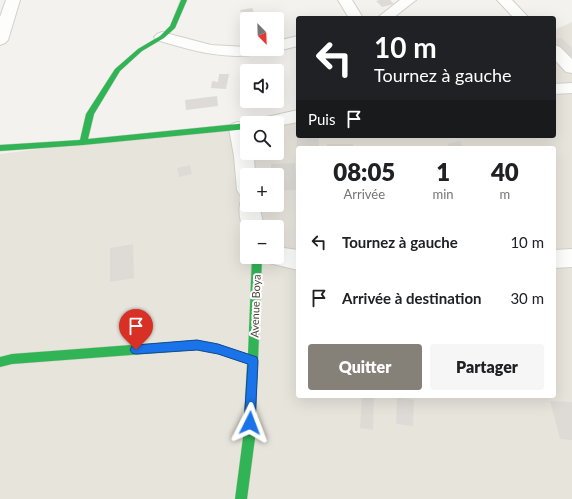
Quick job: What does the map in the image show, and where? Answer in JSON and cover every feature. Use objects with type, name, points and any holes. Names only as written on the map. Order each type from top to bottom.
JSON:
[{"type":"street","points":[[0,40],[13,0]]},
{"type":"street","points":[[83,142],[90,114],[118,70],[140,50],[162,37],[173,28],[184,0]]},
{"type":"street","points":[[345,0],[355,16]]},
{"type":"street","points":[[387,16],[409,0]]},
{"type":"street","points":[[504,0],[520,16]]},
{"type":"street","points":[[162,37],[204,49],[240,51]]},
{"type":"street","points":[[284,44],[296,41]]},
{"type":"street","points":[[556,52],[572,68]]},
{"type":"street","points":[[556,89],[572,88]]},
{"type":"street","points":[[284,119],[296,116]]},
{"type":"street","points":[[0,148],[240,127]]},
{"type":"street","points":[[284,257],[296,260]]},
{"type":"street","points":[[556,260],[572,258]]},
{"type":"street","name":"Avenue Boya","points":[[241,499],[249,438],[257,264]]},
{"type":"street","points":[[0,362],[12,359],[197,345],[218,349],[253,361]]},
{"type":"shaded area","points":[[572,22],[572,499],[0,499],[0,154],[240,123],[240,160],[284,160],[284,117],[296,115],[296,138],[556,138],[556,29]]},
{"type":"building","points":[[390,0],[394,4],[382,7],[376,1]]},
{"type":"building","points":[[252,8],[254,12],[241,12],[240,10]]},
{"type":"building","points":[[562,38],[572,48],[572,56],[567,56],[556,44],[556,39]]},
{"type":"building","points":[[219,74],[229,74],[226,89],[211,88],[212,81],[218,82]]},
{"type":"building","points":[[217,96],[218,106],[186,110],[185,100]]},
{"type":"building","points":[[297,138],[319,138],[319,146],[296,146]]},
{"type":"building","points":[[460,141],[463,146],[448,146],[447,144]]},
{"type":"building","points":[[327,144],[353,144],[353,146],[327,146]]},
{"type":"building","points":[[295,163],[296,190],[284,191],[284,168],[271,168],[271,164]]},
{"type":"building","points":[[190,165],[192,174],[179,177],[177,168]]},
{"type":"building","points":[[133,244],[134,278],[110,282],[110,248]]},
{"type":"building","points":[[362,398],[374,398],[373,430],[360,428]]},
{"type":"building","points":[[397,398],[414,400],[413,426],[396,424]]},
{"type":"building","points":[[550,401],[572,402],[572,440],[560,439]]},
{"type":"traffic: fast","points":[[83,142],[90,114],[117,70],[140,50],[162,37],[173,27],[184,0]]},
{"type":"traffic: fast","points":[[0,148],[83,142],[240,127]]},
{"type":"traffic: fast","points":[[241,499],[249,438],[257,264]]},
{"type":"traffic: fast","points":[[0,362],[12,359],[197,345],[218,349],[253,361]]},
{"type":"route","points":[[136,350],[197,345],[218,349],[253,361],[250,423]]}]
